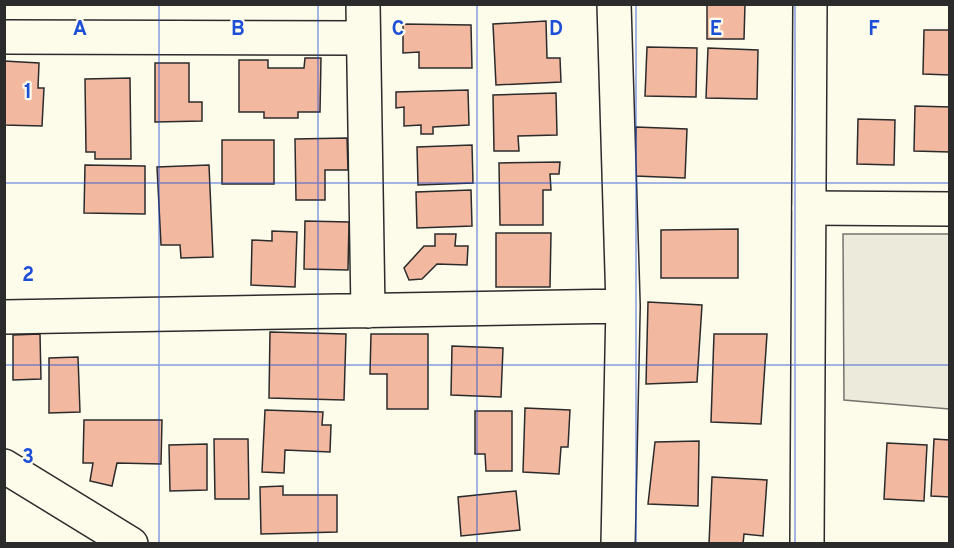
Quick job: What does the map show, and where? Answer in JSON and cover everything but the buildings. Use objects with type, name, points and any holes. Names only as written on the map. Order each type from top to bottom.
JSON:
[{"type":"street","points":[[363,4],[368,311]]},
{"type":"street","points":[[614,4],[623,306],[618,543]]},
{"type":"street","points":[[807,543],[810,4]]},
{"type":"street","points":[[4,37],[363,38]]},
{"type":"street","points":[[809,208],[950,208]]},
{"type":"street","points":[[4,317],[623,306]]},
{"type":"street","points":[[4,466],[131,543]]},
{"type":"shaded area","points":[[843,234],[949,234],[949,409],[844,400]]}]
